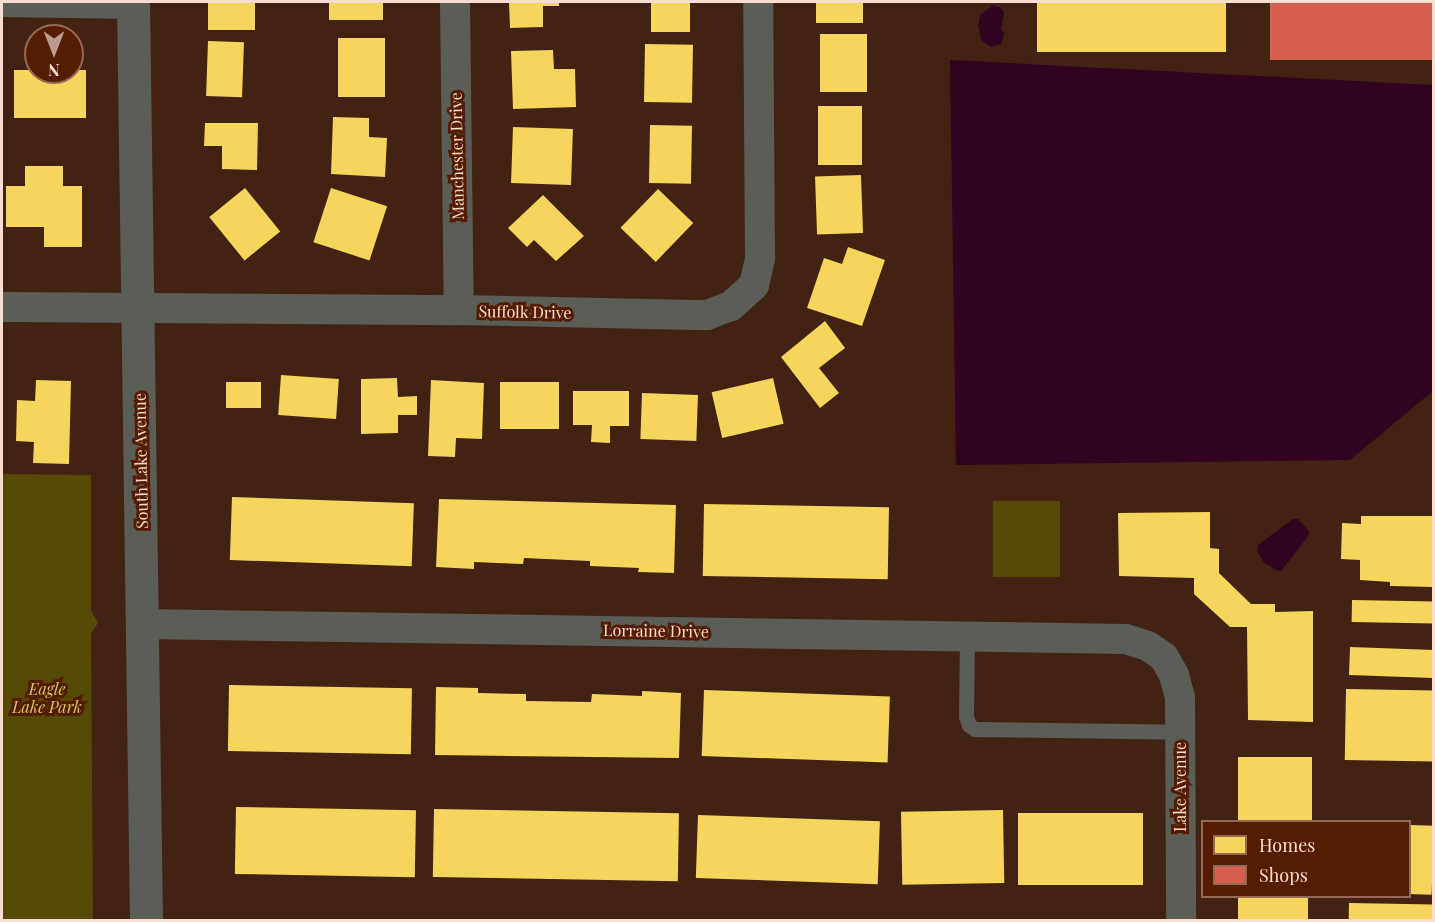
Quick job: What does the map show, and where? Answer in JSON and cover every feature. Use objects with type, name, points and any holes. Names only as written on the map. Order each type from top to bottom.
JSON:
[{"type":"street","points":[[2,2],[133,3]]},
{"type":"street","name":"Manchester Drive","points":[[455,2],[459,310]]},
{"type":"street","name":"Suffolk Drive","points":[[2,307],[139,310],[459,310],[708,315],[731,306],[754,285],[760,258],[758,2]]},
{"type":"street","name":"South Lake Avenue","points":[[133,3],[146,921]]},
{"type":"street","name":"Lorraine Drive","points":[[143,624],[1126,639],[1148,646],[1164,657]]},
{"type":"street","name":"Lake Avenue","points":[[1164,657],[1174,675],[1180,697],[1181,921]]},
{"type":"lane","points":[[967,636],[966,716],[969,725],[975,729],[1180,732]]},
{"type":"green space","name":"Eagle Lake Park","points":[[2,474],[91,475],[91,610],[98,623],[91,634],[93,920],[2,920]]},
{"type":"green space","points":[[993,501],[1060,501],[1060,577],[993,577]]},
{"type":"shaded area","points":[[993,5],[1004,12],[1001,29],[1004,34],[1001,44],[991,47],[982,41],[978,26],[980,15]]},
{"type":"shaded area","points":[[950,60],[1433,85],[1433,391],[1350,460],[956,465]]},
{"type":"shaded area","points":[[1293,519],[1298,519],[1309,531],[1309,535],[1282,570],[1278,571],[1264,563],[1257,550],[1258,545]]},
{"type":"building: Homes","points":[[208,2],[255,2],[255,30],[208,30]]},
{"type":"building: Homes","points":[[329,2],[383,2],[383,20],[329,20]]},
{"type":"building: Homes","points":[[509,2],[559,2],[559,6],[543,6],[543,27],[510,28]]},
{"type":"building: Homes","points":[[651,2],[690,2],[690,32],[651,32]]},
{"type":"building: Homes","points":[[816,2],[863,2],[863,23],[816,23]]},
{"type":"building: Homes","points":[[1037,2],[1226,2],[1226,52],[1037,52]]},
{"type":"building: Homes","points":[[820,34],[867,34],[867,92],[820,92]]},
{"type":"building: Homes","points":[[338,38],[385,38],[385,97],[338,97]]},
{"type":"building: Homes","points":[[208,41],[244,42],[242,97],[206,96]]},
{"type":"building: Homes","points":[[645,44],[693,45],[692,103],[644,102]]},
{"type":"building: Homes","points":[[553,50],[554,69],[575,69],[576,107],[513,109],[511,51]]},
{"type":"building: Homes","points":[[14,70],[24,70],[24,84],[84,84],[84,70],[86,70],[86,118],[14,118]]},
{"type":"building: Homes","points":[[818,106],[862,106],[862,165],[818,165]]},
{"type":"building: Homes","points":[[333,117],[369,118],[369,137],[387,138],[385,177],[331,174]]},
{"type":"building: Homes","points":[[205,123],[258,123],[257,170],[222,169],[222,146],[204,146]]},
{"type":"building: Homes","points":[[650,125],[692,126],[691,184],[649,183]]},
{"type":"building: Homes","points":[[513,127],[573,129],[571,185],[511,183]]},
{"type":"building: Homes","points":[[25,166],[63,166],[63,186],[82,186],[82,247],[44,247],[44,227],[6,227],[6,186],[25,186]]},
{"type":"building: Homes","points":[[861,175],[863,233],[817,235],[815,177]]},
{"type":"building: Homes","points":[[245,188],[280,232],[244,260],[209,217]]},
{"type":"building: Homes","points":[[331,188],[387,206],[369,260],[313,242]]},
{"type":"building: Homes","points":[[658,189],[693,223],[656,262],[620,228]]},
{"type":"building: Homes","points":[[543,195],[584,236],[556,261],[534,240],[527,247],[508,228]]},
{"type":"building: Homes","points":[[848,247],[885,260],[862,326],[807,308],[824,258],[842,264]]},
{"type":"building: Homes","points":[[825,321],[845,348],[819,368],[839,393],[820,408],[781,357]]},
{"type":"building: Homes","points":[[281,375],[339,379],[336,419],[278,415]]},
{"type":"building: Homes","points":[[397,378],[398,397],[417,396],[417,415],[398,415],[398,433],[361,434],[361,379]]},
{"type":"building: Homes","points":[[773,378],[784,424],[722,438],[712,392]]},
{"type":"building: Homes","points":[[36,380],[71,381],[69,464],[33,463],[34,442],[16,441],[17,400],[35,401]]},
{"type":"building: Homes","points":[[431,380],[484,383],[482,439],[456,438],[455,457],[428,456]]},
{"type":"building: Homes","points":[[226,382],[261,382],[261,408],[226,408]]},
{"type":"building: Homes","points":[[500,382],[559,382],[559,429],[500,429]]},
{"type":"building: Homes","points":[[573,391],[629,391],[629,426],[610,426],[610,443],[591,442],[592,425],[573,425]]},
{"type":"building: Homes","points":[[642,393],[698,395],[696,441],[640,439]]},
{"type":"building: Homes","points":[[232,497],[414,503],[412,566],[230,560]]},
{"type":"building: Homes","points":[[439,499],[676,505],[674,573],[638,572],[639,568],[590,566],[590,561],[524,558],[523,564],[474,562],[474,569],[436,567]]},
{"type":"building: Homes","points":[[704,504],[889,507],[888,579],[703,576]]},
{"type":"building: Homes","points":[[1210,512],[1210,548],[1219,549],[1219,573],[1251,604],[1275,604],[1275,612],[1313,611],[1313,722],[1248,720],[1247,627],[1230,627],[1194,594],[1194,578],[1119,576],[1118,513]]},
{"type":"building: Homes","points":[[1361,516],[1434,516],[1434,587],[1390,586],[1390,582],[1360,580],[1360,560],[1341,559],[1342,523],[1361,524]]},
{"type":"building: Homes","points":[[1352,600],[1434,601],[1434,623],[1352,622]]},
{"type":"building: Homes","points":[[1350,647],[1434,650],[1433,678],[1349,675]]},
{"type":"building: Homes","points":[[229,685],[412,688],[411,754],[228,751]]},
{"type":"building: Homes","points":[[436,687],[478,688],[478,693],[526,694],[526,701],[591,702],[592,694],[642,696],[642,691],[681,693],[679,758],[435,755]]},
{"type":"building: Homes","points":[[1346,689],[1434,691],[1433,762],[1345,760]]},
{"type":"building: Homes","points":[[704,690],[890,696],[888,762],[702,756]]},
{"type":"building: Homes","points":[[1238,757],[1312,757],[1312,820],[1238,820]]},
{"type":"building: Homes","points":[[236,807],[416,810],[415,877],[235,874]]},
{"type":"building: Homes","points":[[434,809],[679,813],[678,881],[433,877]]},
{"type":"building: Homes","points":[[1003,810],[1004,883],[902,885],[901,812]]},
{"type":"building: Homes","points":[[1018,813],[1143,813],[1143,885],[1018,885]]},
{"type":"building: Homes","points":[[698,815],[880,821],[878,884],[696,878]]},
{"type":"building: Homes","points":[[1411,825],[1434,826],[1432,895],[1411,894]]},
{"type":"building: Homes","points":[[1238,898],[1308,898],[1308,920],[1238,920]]},
{"type":"building: Homes","points":[[1349,903],[1434,904],[1434,920],[1349,920]]},
{"type":"building: Shops","points":[[1270,2],[1434,2],[1434,60],[1270,60]]}]
